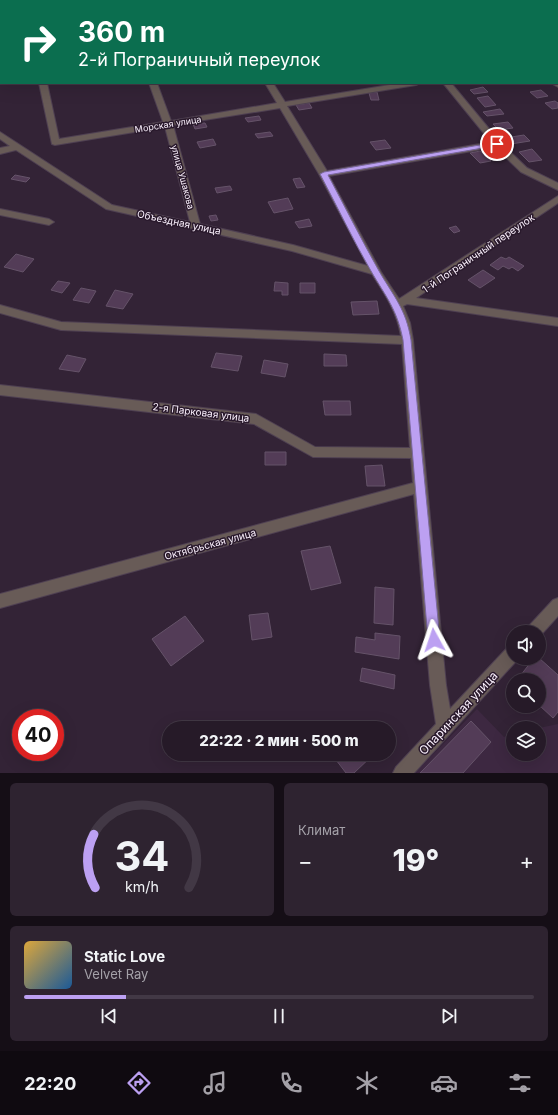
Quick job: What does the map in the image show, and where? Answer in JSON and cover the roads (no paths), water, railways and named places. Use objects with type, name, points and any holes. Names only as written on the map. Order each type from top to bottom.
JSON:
[{"type":"street","name":"Морская улица","points":[[43,84],[55,142],[410,84]]},
{"type":"street","name":"улица Ушакова","points":[[153,84],[168,124],[196,226]]},
{"type":"street","points":[[270,84],[324,174],[376,272],[402,303],[407,340],[438,685],[445,728]]},
{"type":"street","points":[[447,84],[497,144],[524,170],[558,187]]},
{"type":"street","name":"Объездная улица","points":[[0,135],[109,206],[293,248],[376,272]]},
{"type":"street","points":[[324,174],[497,144]]},
{"type":"street","points":[[0,151],[17,147]]},
{"type":"street","name":"1-й Пограничный переулок","points":[[402,303],[558,199]]},
{"type":"street","points":[[0,212],[49,222]]},
{"type":"street","points":[[402,303],[558,322]]},
{"type":"street","points":[[0,309],[61,326],[407,340]]},
{"type":"street","name":"2-я Парковая улица","points":[[0,390],[256,419],[313,452],[417,453]]},
{"type":"street","name":"Октябрьская улица","points":[[0,600],[420,487]]},
{"type":"street","points":[[539,625],[558,604]]},
{"type":"street","name":"Опаринская улица","points":[[402,773],[506,662]]}]
